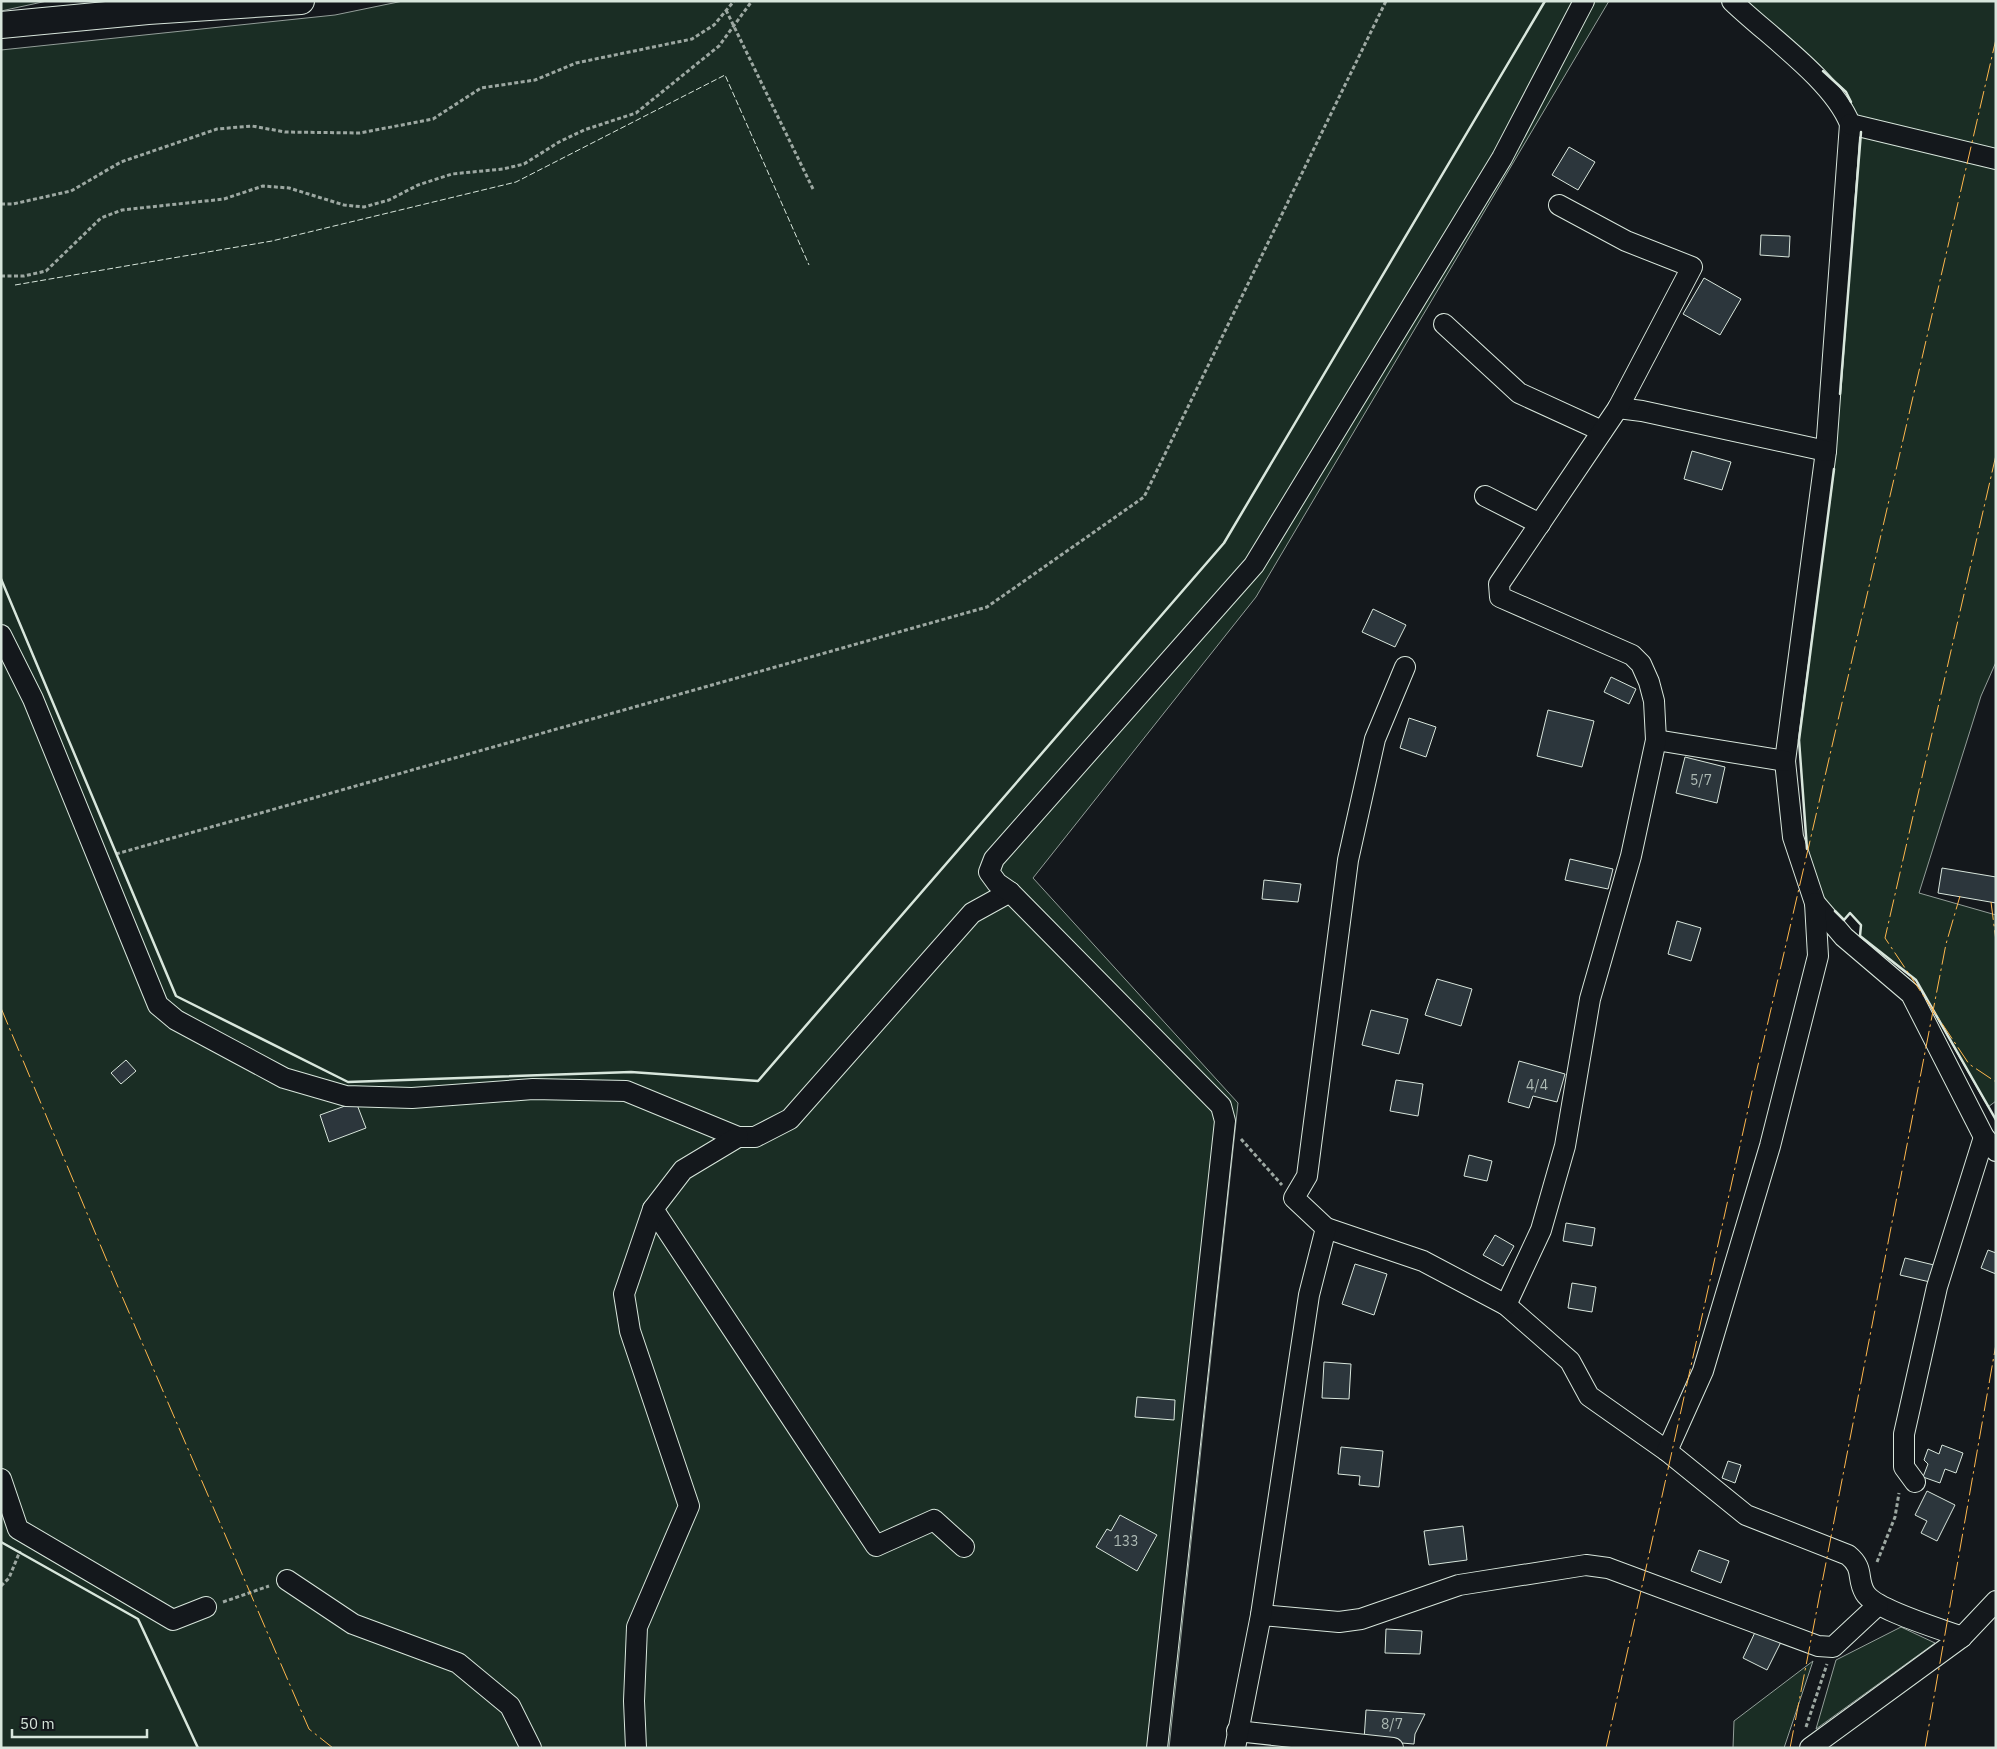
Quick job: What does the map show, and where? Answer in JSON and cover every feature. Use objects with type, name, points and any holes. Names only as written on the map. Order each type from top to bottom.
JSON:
[{"type":"main road","points":[[1,25],[148,11],[301,1]]},
{"type":"street","points":[[1157,1748],[1225,1121],[1221,1106],[1010,892],[997,882],[990,872],[994,858],[1254,565],[1502,158],[1584,1]]},
{"type":"street","points":[[1666,1451],[1703,1371],[1770,1146],[1818,956],[1815,903],[1793,836],[1785,761],[1826,450],[1850,124],[1844,108],[1811,73],[1732,1]]},
{"type":"street","points":[[1850,124],[1996,159]]},
{"type":"street","points":[[1506,1305],[1541,1230],[1565,1146],[1590,999],[1631,856],[1656,740],[1654,701],[1650,682],[1641,664],[1632,655],[1500,597],[1499,584],[1618,408],[1692,267],[1626,242],[1559,204]]},
{"type":"street","points":[[1444,324],[1519,393],[1602,431]]},
{"type":"street","points":[[1618,408],[1642,411],[1826,450]]},
{"type":"street","points":[[1484,496],[1540,524]]},
{"type":"street","points":[[1,634],[33,699],[158,1005],[176,1020],[284,1078],[346,1096],[412,1098],[533,1089],[626,1091],[738,1137],[756,1137],[790,1119],[972,913],[1010,892]]},
{"type":"street","points":[[1405,667],[1375,739],[1348,860],[1306,1176],[1294,1198],[1326,1228],[1423,1261],[1506,1305],[1570,1361],[1589,1396],[1666,1451],[1746,1516],[1848,1555],[1857,1563],[1871,1599],[1962,1638]]},
{"type":"street","points":[[1656,740],[1785,761]]},
{"type":"street","points":[[1815,903],[1844,937],[1911,994],[1990,1144],[1937,1287],[1904,1434],[1910,1475]]},
{"type":"street","points":[[636,1748],[634,1701],[637,1627],[689,1506],[630,1331],[624,1294],[653,1209],[683,1170],[738,1137]]},
{"type":"street","points":[[653,1209],[876,1546],[934,1520],[964,1547]]},
{"type":"street","points":[[1326,1228],[1309,1295],[1262,1615],[1236,1739],[1393,1748]]},
{"type":"street","points":[[1,1479],[18,1529],[31,1538],[173,1620],[206,1607]]},
{"type":"street","points":[[1262,1615],[1339,1622],[1362,1619],[1460,1585],[1586,1566],[1608,1568],[1818,1646],[1833,1647],[1871,1599]]},
{"type":"street","points":[[286,1580],[353,1624],[458,1663],[510,1706],[531,1748]]},
{"type":"street","points":[[1808,1739],[1962,1638],[1996,1601]]},
{"type":"path","points":[[1,204],[13,204],[71,191],[121,162],[217,129],[252,126],[285,132],[360,133],[433,119],[481,88],[534,80],[576,62],[692,39],[714,25],[734,1]]},
{"type":"path","points":[[1,276],[24,276],[46,271],[101,218],[122,210],[224,199],[263,186],[289,188],[344,205],[364,207],[389,200],[418,185],[452,174],[503,169],[524,164],[584,130],[636,113],[718,46],[752,1]]},
{"type":"path","points":[[98,858],[988,607],[1144,497],[1386,1]]},
{"type":"path","points":[[726,10],[813,189]]},
{"type":"path","points":[[1225,1121],[1294,1198]]},
{"type":"path","points":[[1871,1599],[1895,1517],[1910,1475]]},
{"type":"path","points":[[1,1586],[9,1578],[19,1552],[31,1538]]},
{"type":"path","points":[[206,1607],[286,1580]]},
{"type":"path","points":[[1808,1739],[1833,1647]]},
{"type":"green space","points":[[1,1],[47,1],[1,11]]},
{"type":"green space","points":[[403,1],[1609,1],[1256,597],[1033,878],[1238,1103],[1169,1748],[1,1748],[1,50],[335,15]]},
{"type":"green space","points":[[1745,1],[1996,1],[1996,662],[1981,696],[1919,893],[1996,915],[1996,1101],[1988,1107],[1916,981],[1860,936],[1861,925],[1850,913],[1844,920],[1822,899],[1807,849],[1799,740],[1834,467],[1861,125],[1846,91]]},
{"type":"green space","points":[[1901,1627],[1935,1643],[1816,1729],[1836,1660]]},
{"type":"green space","points":[[1813,1661],[1784,1748],[1733,1748],[1734,1721]]},
{"type":"building","points":[[1569,147],[1595,162],[1578,190],[1552,175]]},
{"type":"building","points":[[1761,235],[1790,236],[1789,257],[1760,255]]},
{"type":"building","points":[[1704,278],[1741,299],[1720,335],[1683,314]]},
{"type":"building","points":[[1692,451],[1731,462],[1722,490],[1684,479]]},
{"type":"building","points":[[1373,609],[1406,625],[1395,647],[1362,632]]},
{"type":"building","points":[[1611,677],[1636,689],[1629,704],[1604,692]]},
{"type":"building","points":[[1548,710],[1594,721],[1582,767],[1537,756]]},
{"type":"building","points":[[1409,718],[1436,727],[1426,757],[1400,748]]},
{"type":"building","points":[[1685,757],[1725,767],[1717,803],[1676,793]]},
{"type":"building","points":[[1570,859],[1613,869],[1608,889],[1565,880]]},
{"type":"building","points":[[1942,868],[1996,877],[1996,903],[1938,893]]},
{"type":"building","points":[[1264,880],[1301,884],[1298,902],[1262,899]]},
{"type":"building","points":[[1677,921],[1701,928],[1691,961],[1668,954]]},
{"type":"building","points":[[1437,979],[1472,989],[1461,1026],[1425,1015]]},
{"type":"building","points":[[1371,1010],[1408,1019],[1399,1054],[1362,1045]]},
{"type":"building","points":[[126,1060],[136,1071],[121,1084],[111,1073]]},
{"type":"building","points":[[1519,1061],[1565,1074],[1557,1102],[1533,1096],[1529,1108],[1508,1102]]},
{"type":"building","points":[[1396,1080],[1423,1084],[1418,1116],[1390,1111]]},
{"type":"building","points":[[356,1102],[366,1128],[329,1142],[320,1115]]},
{"type":"building","points":[[1469,1155],[1492,1161],[1487,1181],[1464,1176]]},
{"type":"building","points":[[1566,1223],[1595,1228],[1592,1246],[1563,1241]]},
{"type":"building","points":[[1495,1235],[1514,1246],[1503,1266],[1483,1255]]},
{"type":"building","points":[[1988,1250],[1996,1253],[1996,1274],[1981,1268]]},
{"type":"building","points":[[1905,1258],[1934,1265],[1930,1282],[1900,1275]]},
{"type":"building","points":[[1355,1264],[1387,1274],[1374,1315],[1342,1304]]},
{"type":"building","points":[[1572,1283],[1596,1287],[1592,1312],[1568,1308]]},
{"type":"building","points":[[1324,1362],[1351,1364],[1349,1399],[1322,1398]]},
{"type":"building","points":[[1137,1397],[1175,1400],[1174,1420],[1135,1417]]},
{"type":"building","points":[[1942,1445],[1963,1453],[1956,1473],[1945,1469],[1940,1483],[1923,1477],[1928,1464],[1924,1460],[1928,1449],[1939,1454]]},
{"type":"building","points":[[1341,1447],[1383,1451],[1379,1487],[1359,1485],[1360,1476],[1338,1474]]},
{"type":"building","points":[[1728,1461],[1741,1465],[1735,1483],[1722,1478]]},
{"type":"building","points":[[1927,1491],[1955,1505],[1937,1541],[1921,1533],[1927,1521],[1915,1515]]},
{"type":"building","points":[[1120,1515],[1157,1535],[1137,1571],[1096,1547],[1107,1529],[1111,1531]]},
{"type":"building","points":[[1463,1526],[1467,1560],[1429,1565],[1424,1531]]},
{"type":"building","points":[[1699,1550],[1729,1561],[1721,1583],[1691,1571]]},
{"type":"building","points":[[1757,1628],[1782,1640],[1767,1670],[1743,1658]]},
{"type":"building","points":[[1386,1629],[1422,1631],[1420,1654],[1385,1653]]},
{"type":"building","points":[[1366,1710],[1425,1714],[1415,1734],[1414,1744],[1364,1740]]},
{"type":"fence","points":[[15,285],[272,241],[516,182],[725,75],[809,265]]},
{"type":"wall","points":[[1,579],[176,996],[348,1082],[631,1072],[758,1081],[1224,543],[1545,1]]},
{"type":"wall","points":[[1823,71],[1846,92],[1851,102]]},
{"type":"wall","points":[[1840,394],[1861,132]]},
{"type":"wall","points":[[1807,849],[1799,740],[1834,469]]},
{"type":"wall","points":[[1835,911],[1844,920],[1850,913],[1861,925],[1860,936],[1916,980],[1996,1120]]},
{"type":"wall","points":[[1,1542],[138,1619],[198,1748]]},
{"type":"power","points":[[1606,1748],[1755,1078],[1996,39]]},
{"type":"power","points":[[1996,455],[1885,938],[1969,1064],[1996,1082]]},
{"type":"power","points":[[1790,1748],[1946,944],[1960,896]]},
{"type":"power","points":[[1991,902],[1996,941]]},
{"type":"power","points":[[1,1008],[115,1280],[309,1729],[333,1748]]},
{"type":"power","points":[[1925,1748],[1996,1344]]}]
